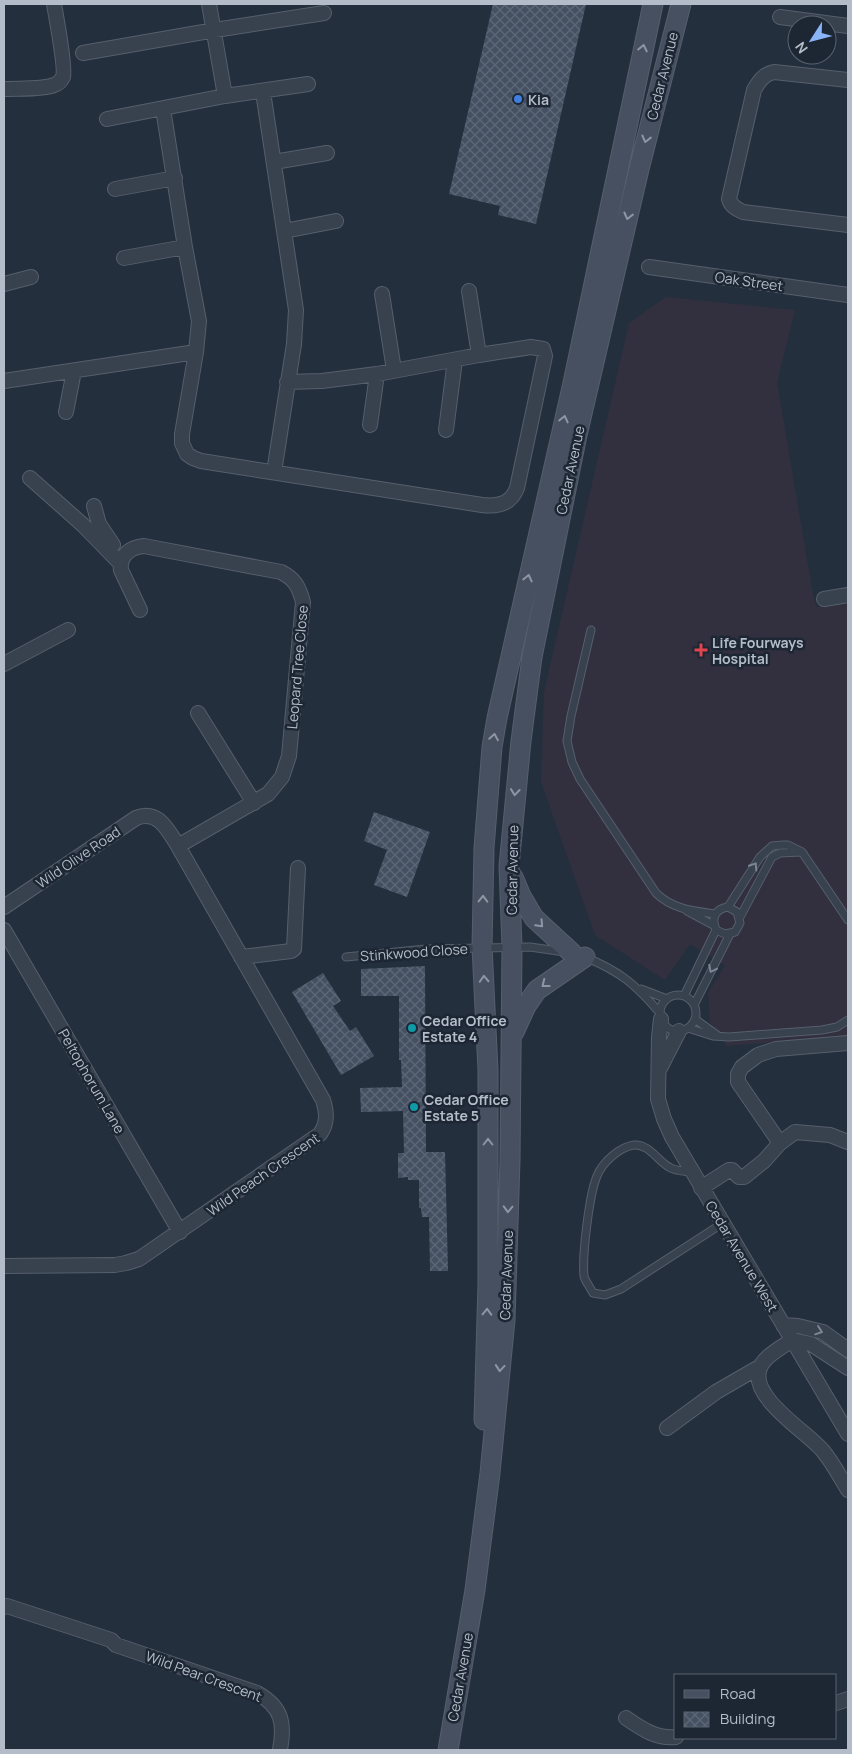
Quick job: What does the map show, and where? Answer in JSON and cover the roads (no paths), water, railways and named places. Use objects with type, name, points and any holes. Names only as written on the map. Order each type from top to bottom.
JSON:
[{"type":"main road","name":"Cedar Avenue","points":[[438,1750],[464,1605],[483,1448],[488,1283],[488,1046],[482,947],[486,813],[492,747],[573,383],[653,4]]},
{"type":"main road","name":"Cedar Avenue","points":[[448,1750],[475,1590],[490,1473],[505,1320],[510,1160],[512,947],[509,866],[520,741],[532,657],[579,425],[632,197],[681,4]]},
{"type":"main road","points":[[509,866],[521,896],[534,918],[578,955],[537,990],[526,1006],[511,1040]]},
{"type":"street","points":[[4,89],[46,87],[54,85],[62,79],[64,75],[62,55],[54,4]]},
{"type":"street","points":[[209,4],[225,96]]},
{"type":"street","points":[[83,52],[324,14]]},
{"type":"street","points":[[780,17],[848,26]]},
{"type":"street","points":[[848,80],[774,72],[768,73],[762,78],[754,90],[729,199],[735,208],[743,212],[848,225]]},
{"type":"street","points":[[107,119],[225,96],[308,84]]},
{"type":"street","points":[[263,92],[293,288],[296,321],[274,472]]},
{"type":"street","points":[[163,109],[199,321],[196,352],[182,434],[182,443],[187,454],[193,458],[201,461],[482,506],[492,506],[506,502],[515,493],[517,488],[545,361],[544,352],[539,347],[530,347],[479,354],[377,374],[322,381],[287,382]]},
{"type":"street","points":[[274,162],[327,153]]},
{"type":"street","points":[[116,190],[175,178]]},
{"type":"street","points":[[284,230],[336,221]]},
{"type":"street","points":[[124,258],[185,247]]},
{"type":"street","name":"Oak Street","points":[[649,267],[848,295]]},
{"type":"street","points":[[4,284],[31,277]]},
{"type":"street","points":[[469,291],[479,354]]},
{"type":"street","points":[[382,294],[394,370]]},
{"type":"street","points":[[4,381],[196,352]]},
{"type":"street","points":[[446,430],[456,360]]},
{"type":"street","points":[[66,412],[74,371]]},
{"type":"street","points":[[370,425],[377,374]]},
{"type":"street","points":[[30,478],[121,561]]},
{"type":"street","points":[[94,506],[99,524],[121,561],[121,570],[140,610]]},
{"type":"street","name":"Leopard Tree Close","points":[[121,561],[130,550],[144,546],[281,572],[297,583],[303,602],[289,756],[282,777],[268,794],[178,846]]},
{"type":"street","points":[[824,599],[848,595]]},
{"type":"street","points":[[4,664],[68,630]]},
{"type":"street","points":[[198,713],[254,803]]},
{"type":"street","name":"Wild Olive Road","points":[[4,907],[136,818],[143,815],[155,817]]},
{"type":"street","name":"Wild Peach Crescent","points":[[4,1266],[115,1265],[139,1259],[320,1134],[326,1124],[324,1100],[178,846],[162,823],[155,817]]},
{"type":"street","points":[[241,957],[291,951],[294,949],[298,868]]},
{"type":"street","name":"Peltophorum Lane","points":[[4,930],[180,1232]]},
{"type":"street","name":"Cedar Avenue West","points":[[660,1016],[658,1089],[660,1107],[672,1137],[848,1434]]},
{"type":"street","name":"Cedar Avenue West","points":[[658,1071],[684,1030]]},
{"type":"street","points":[[780,1143],[738,1082],[738,1074],[742,1067],[758,1055],[776,1049],[848,1043]]},
{"type":"street","points":[[701,1188],[729,1170],[732,1170],[742,1178],[744,1177],[764,1161],[780,1143],[795,1132],[830,1135],[848,1142]]},
{"type":"street","points":[[783,1325],[798,1326],[824,1332],[848,1350]]},
{"type":"street","points":[[848,1368],[811,1344],[792,1340],[765,1360],[758,1372],[758,1380],[766,1397],[814,1441],[848,1490]]},
{"type":"street","points":[[667,1428],[716,1392],[761,1366]]},
{"type":"street","name":"Wild Pear Crescent","points":[[4,1609],[7,1614],[60,1627],[110,1646],[116,1645],[257,1693],[273,1704],[281,1722],[283,1734],[280,1750]]},
{"type":"street","points":[[626,1718],[654,1735],[666,1738],[674,1737]]},
{"type":"lane","points":[[591,630],[567,741],[572,762],[580,779],[656,893],[670,904],[685,910],[725,934],[730,934]]},
{"type":"lane","points":[[728,907],[760,857],[768,848],[775,845],[788,845],[802,852],[848,920]]},
{"type":"lane","points":[[722,1037],[711,1032],[695,1019],[694,1005],[730,934],[739,928],[740,917],[772,857],[785,852],[802,852]]},
{"type":"lane","points":[[685,910],[715,914],[728,907],[733,909],[740,917]]},
{"type":"lane","points":[[684,996],[715,928],[715,914]]},
{"type":"lane","points":[[482,947],[530,947],[578,955],[611,969],[638,988],[667,999],[678,995],[684,996],[694,1005]]},
{"type":"lane","name":"Stinkwood Close","points":[[346,957],[426,949],[482,947]]},
{"type":"lane","points":[[638,988],[668,1028],[707,1035],[722,1037],[822,1030],[837,1027],[848,1020]]},
{"type":"lane","name":"Cedar Avenue West","points":[[660,1016],[660,1008],[667,999]]},
{"type":"lane","name":"Cedar Avenue West","points":[[684,1030],[695,1019]]},
{"type":"lane","points":[[691,1172],[679,1171],[669,1167],[648,1149],[634,1145],[619,1151],[604,1164],[597,1176],[592,1196],[584,1254],[584,1278],[593,1293],[605,1296],[621,1289],[723,1223]]},
{"type":"place","name":"Kia","points":[[518,99]]},
{"type":"place","name":"Life Fourways Hospital","points":[[701,650]]},
{"type":"place","name":"Cedar Office Estate 4","points":[[412,1028]]},
{"type":"place","name":"Cedar Office Estate 5","points":[[414,1107]]}]
